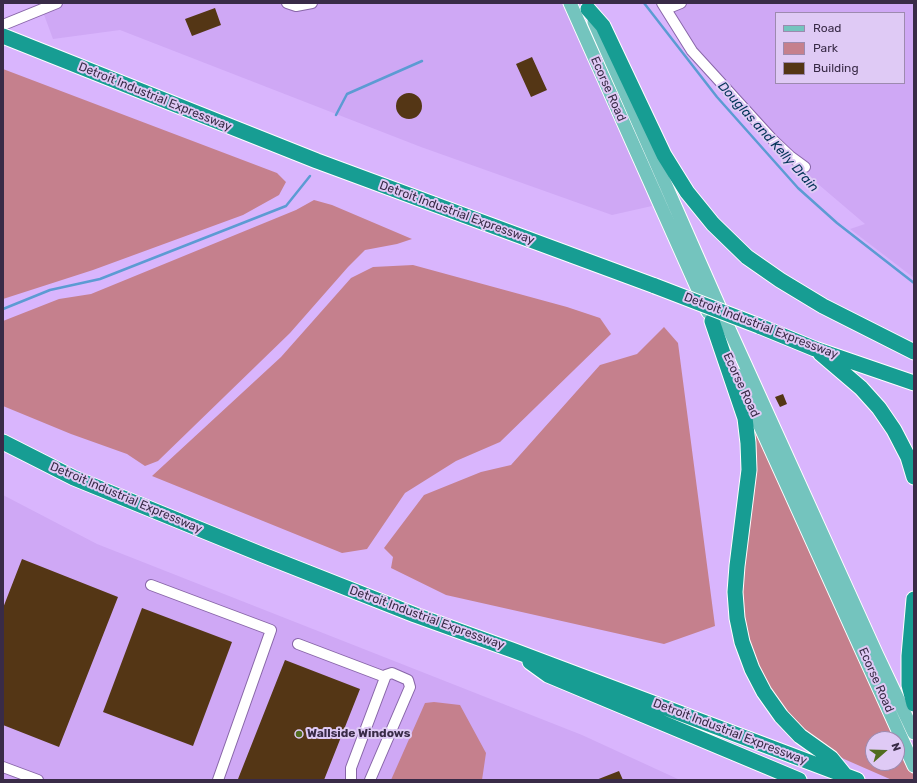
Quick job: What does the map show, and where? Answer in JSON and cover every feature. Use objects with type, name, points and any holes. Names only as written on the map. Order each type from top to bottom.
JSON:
[{"type":"highway","points":[[587,6],[604,26],[664,155],[687,192],[713,224],[747,256],[780,280],[823,306],[914,352]]},
{"type":"highway","name":"Detroit Industrial Expressway","points":[[3,36],[317,161],[655,286],[815,349],[914,383]]},
{"type":"highway","points":[[712,321],[740,403],[748,443],[749,470],[737,566],[736,592],[737,618],[742,642],[752,669],[764,692],[781,716],[800,736],[831,758],[851,777]]},
{"type":"highway","points":[[815,349],[860,388],[879,408],[894,430],[908,457],[914,477]]},
{"type":"highway","name":"Detroit Industrial Expressway","points":[[3,442],[74,478],[415,615],[851,777]]},
{"type":"highway","points":[[914,599],[909,656],[909,684],[914,704]]},
{"type":"highway","points":[[512,650],[548,675],[799,780]]},
{"type":"main road","name":"Ecorse Road","points":[[570,3],[712,321],[914,766]]},
{"type":"main road","name":"Ecorse Road","points":[[587,6],[620,84],[730,331],[914,733]]},
{"type":"street","points":[[3,25],[57,3]]},
{"type":"street","points":[[287,3],[296,6],[312,3]]},
{"type":"street","points":[[681,3],[664,6],[692,52],[778,145],[805,167]]},
{"type":"street","points":[[151,585],[271,630],[218,780]]},
{"type":"street","points":[[298,644],[385,678]]},
{"type":"street","points":[[351,780],[351,768],[386,675],[392,673],[408,680],[410,687],[370,780]]},
{"type":"street","points":[[3,767],[38,780]]},
{"type":"shaded area","points":[[67,3],[562,3],[612,108],[652,206],[612,215],[421,147],[120,30],[53,39],[43,12]]},
{"type":"shaded area","points":[[657,3],[914,3],[914,278],[850,229],[865,224],[791,161],[737,109],[701,69]]},
{"type":"shaded area","points":[[3,495],[97,544],[582,735],[680,780],[3,780]]},
{"type":"green space","points":[[3,69],[277,173],[286,182],[279,195],[243,215],[93,270],[3,299]]},
{"type":"green space","points":[[314,200],[332,205],[412,239],[397,244],[365,250],[348,267],[290,333],[158,461],[145,466],[127,454],[71,434],[3,406],[3,321],[59,299],[91,294],[296,210]]},
{"type":"green space","points":[[413,265],[567,307],[600,318],[611,334],[500,442],[456,461],[405,493],[367,549],[342,553],[152,476],[281,357],[351,278],[373,267]]},
{"type":"green space","points":[[664,327],[678,343],[715,626],[664,644],[446,595],[391,568],[393,557],[384,548],[424,495],[481,472],[511,465],[600,365],[637,354]]},
{"type":"green space","points":[[756,432],[894,731],[865,731],[865,768],[844,759],[812,738],[779,703],[766,684],[748,638],[742,598],[753,434]]},
{"type":"green space","points":[[434,702],[460,705],[486,753],[482,780],[391,780],[425,703]]},
{"type":"green space","points":[[905,755],[914,775],[914,780],[892,780],[871,771],[905,771]]},
{"type":"building","points":[[215,8],[221,25],[192,36],[185,19]]},
{"type":"building","points":[[532,57],[547,90],[531,97],[516,64]]},
{"type":"building","points":[[409,93],[418,97],[422,106],[418,115],[409,119],[400,115],[396,106],[400,97]]},
{"type":"building","points":[[783,394],[787,404],[780,407],[775,397]]},
{"type":"building","points":[[22,559],[118,597],[59,747],[3,725],[3,608]]},
{"type":"building","points":[[142,608],[232,642],[193,746],[103,712]]},
{"type":"building","name":"Wallside Windows","points":[[285,660],[360,689],[324,780],[238,779]]},
{"type":"building","points":[[619,771],[623,780],[596,780]]},
{"type":"waterway","name":"Douglas and Kelly Drain","points":[[644,3],[717,97],[798,188],[837,223],[914,283]]},
{"type":"waterway","points":[[336,115],[347,94],[422,61]]},
{"type":"waterway","points":[[3,309],[50,290],[100,279],[286,206],[310,176]]},
{"type":"place","name":"Wallside Windows","points":[[299,734]]}]
